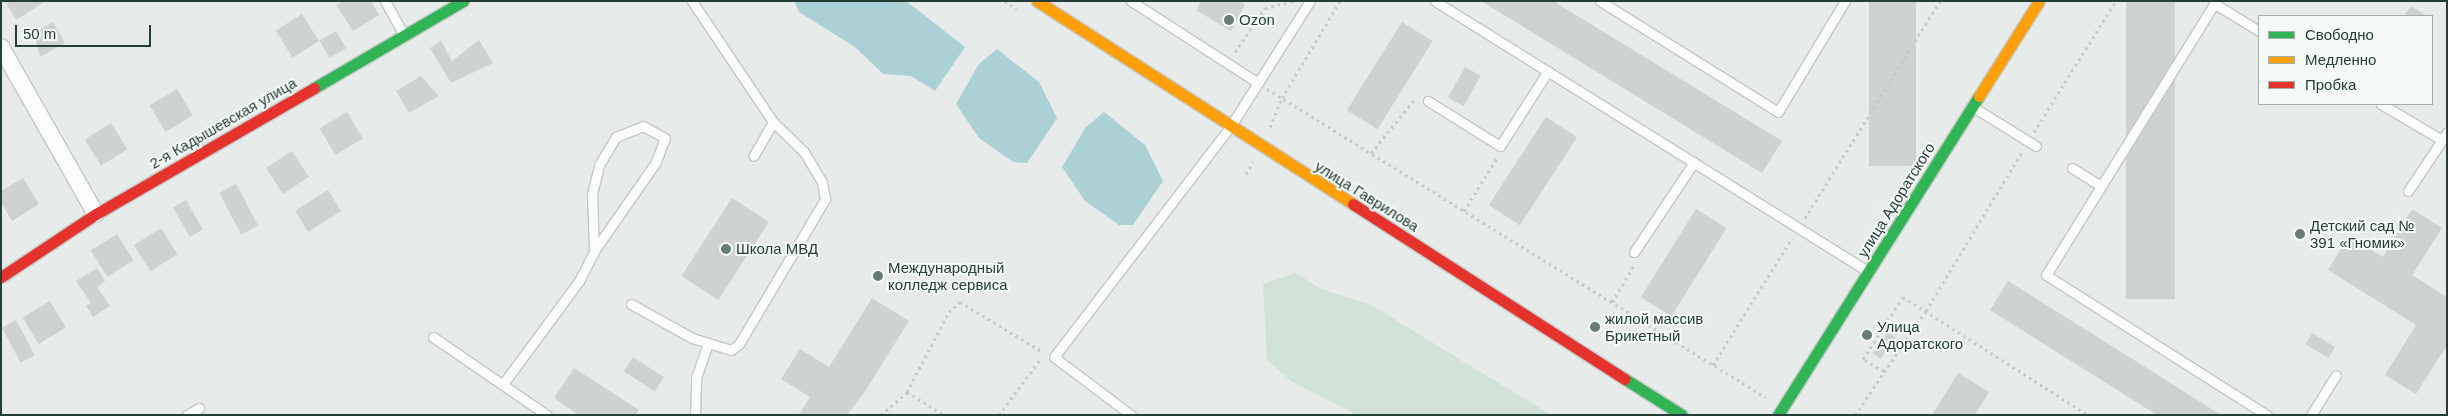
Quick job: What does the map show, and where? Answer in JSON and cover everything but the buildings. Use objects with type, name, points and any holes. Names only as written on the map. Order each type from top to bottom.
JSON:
[{"type":"street","name":"2-я Кадышевская улица","points":[[1,277],[96,214],[463,1]]},
{"type":"street","name":"улица Адоратского","points":[[1780,412],[2039,1]]},
{"type":"street","name":"улица Гаврилова","points":[[1039,2],[1230,127],[1682,415]]},
{"type":"street","points":[[1,47],[96,214]]},
{"type":"lane","points":[[385,1],[404,36]]},
{"type":"lane","points":[[631,304],[708,343],[731,350],[740,344],[825,199],[822,182],[804,152],[773,122],[692,1]]},
{"type":"lane","points":[[1131,1],[1258,83]]},
{"type":"lane","points":[[1131,415],[1054,357],[1230,127],[1310,1]]},
{"type":"lane","points":[[1435,1],[1869,272]]},
{"type":"lane","points":[[1600,1],[1778,112],[1845,1]]},
{"type":"lane","points":[[2258,29],[2215,2],[2046,275],[2267,415]]},
{"type":"lane","points":[[1428,101],[1500,146],[1548,71]]},
{"type":"lane","points":[[2383,105],[2444,136],[2408,192]]},
{"type":"lane","points":[[1973,107],[2032,144]]},
{"type":"lane","points":[[752,156],[773,122]]},
{"type":"lane","points":[[503,384],[579,281],[594,251],[656,162],[665,138],[643,126],[616,137],[599,165],[592,194],[594,251]]},
{"type":"lane","points":[[1634,252],[1694,162]]},
{"type":"lane","points":[[2072,168],[2101,186]]},
{"type":"lane","points":[[433,337],[547,415]]},
{"type":"lane","points":[[695,415],[696,378],[708,343]]},
{"type":"lane","points":[[2311,415],[2336,375]]},
{"type":"lane","points":[[187,415],[199,408]]},
{"type":"path","points":[[1227,63],[1265,8],[1293,1]]},
{"type":"path","points":[[1246,174],[1262,147],[1282,98],[1340,1]]},
{"type":"path","points":[[1713,365],[1940,1]]},
{"type":"path","points":[[1855,415],[1926,311],[2032,144],[2116,1]]},
{"type":"path","points":[[1258,83],[1713,365],[1780,412]]},
{"type":"path","points":[[1371,153],[1416,97],[1428,101]]},
{"type":"path","points":[[1464,211],[1503,150],[1500,146]]},
{"type":"path","points":[[1612,302],[1636,262],[1634,252]]},
{"type":"path","points":[[1884,372],[1864,359],[1903,297],[2088,415]]},
{"type":"path","points":[[882,415],[907,392],[949,312],[960,302],[1054,357]]},
{"type":"path","points":[[907,392],[944,415]]},
{"type":"green space","points":[[1296,273],[1321,289],[1371,305],[1551,415],[1357,415],[1291,381],[1267,360],[1263,284]]},
{"type":"water","points":[[794,1],[906,1],[965,47],[935,91],[911,76],[883,74],[855,47],[799,12]]},
{"type":"water","points":[[997,49],[1039,82],[1057,118],[1027,163],[1013,162],[979,138],[956,104],[979,64]]},
{"type":"water","points":[[1104,112],[1145,145],[1163,181],[1133,225],[1119,225],[1085,201],[1062,167],[1086,127]]},
{"type":"traffic: fast","points":[[314,88],[463,1]]},
{"type":"traffic: fast","points":[[1778,415],[1979,96]]},
{"type":"traffic: fast","points":[[1625,379],[1682,415]]},
{"type":"traffic: slow","points":[[1037,1],[1353,204]]},
{"type":"traffic: slow","points":[[1979,96],[2039,1]]},
{"type":"traffic: jam","points":[[1,277],[96,214],[314,88]]},
{"type":"traffic: jam","points":[[1353,204],[1625,379]]},
{"type":"place","name":"Ozon","points":[[1229,20]]},
{"type":"place","name":"Детский сад № 391 «Гномик»","points":[[2300,234]]},
{"type":"place","name":"Школа МВД","points":[[726,249]]},
{"type":"place","name":"Международный колледж сервиса","points":[[878,276]]},
{"type":"place","name":"жилой массив Брикетный","points":[[1595,327]]},
{"type":"place","name":"Улица Адоратского","points":[[1867,335]]}]
